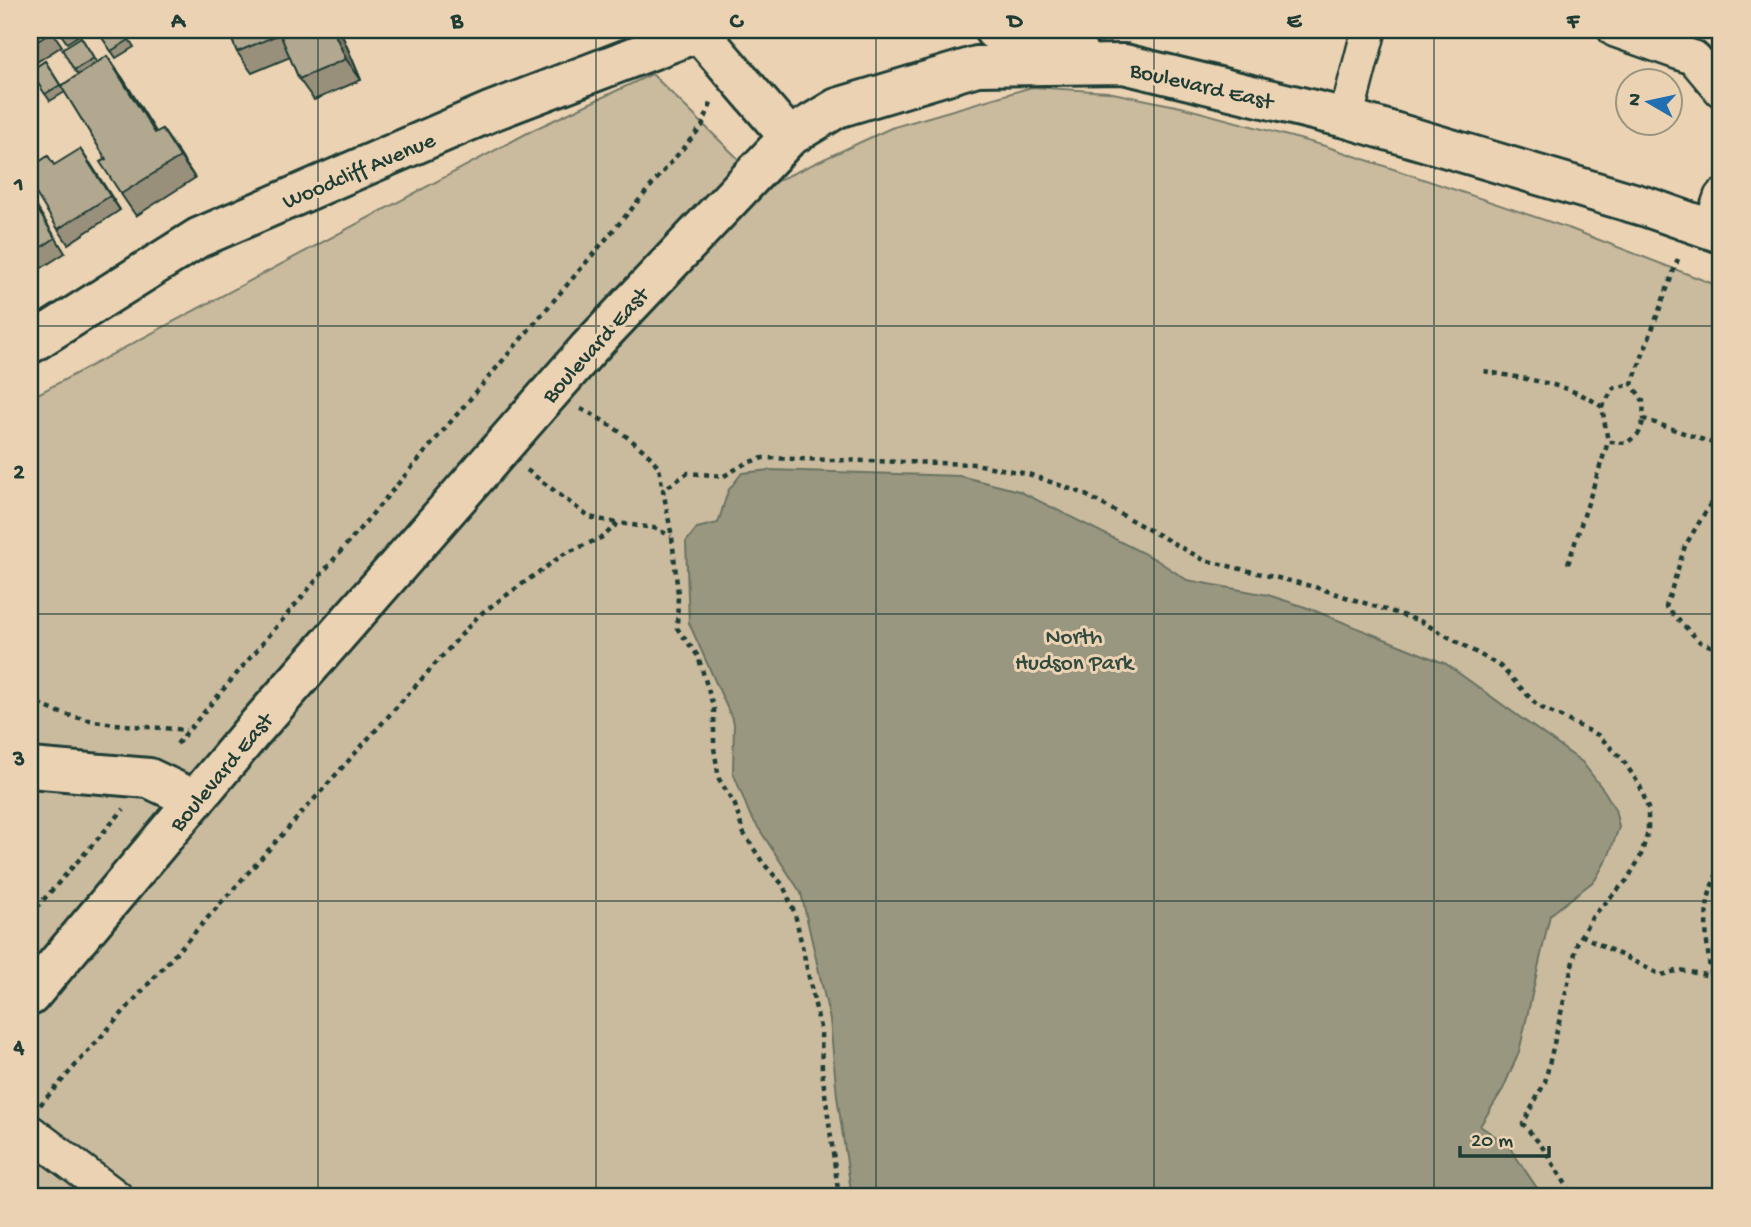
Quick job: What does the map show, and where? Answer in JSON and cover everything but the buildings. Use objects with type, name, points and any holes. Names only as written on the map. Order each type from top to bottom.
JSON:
[{"type":"main road","name":"Woodcliff Avenue","points":[[30,344],[198,238],[492,111],[697,30],[704,30]]},
{"type":"main road","points":[[697,30],[789,137]]},
{"type":"main road","points":[[994,30],[1081,41],[1124,64]]},
{"type":"main road","name":"Boulevard East","points":[[30,996],[195,800],[588,349],[789,137],[837,108],[977,66],[1124,64],[1346,118],[1637,204],[1717,220]]},
{"type":"main road","points":[[30,768],[149,778],[195,800]]},
{"type":"street","points":[[1346,118],[1369,30]]},
{"type":"street","points":[[1615,30],[1694,58],[1721,90]]},
{"type":"street","points":[[34,1119],[116,1197]]},
{"type":"path","points":[[177,744],[702,126],[712,101]]},
{"type":"path","points":[[1632,384],[1678,259]]},
{"type":"path","points":[[1484,371],[1556,387],[1592,399],[1602,407],[1608,442],[1569,564]]},
{"type":"path","points":[[1602,407],[1614,388],[1632,384]]},
{"type":"path","points":[[1608,442],[1627,443],[1639,433],[1644,419],[1643,401],[1632,384]]},
{"type":"path","points":[[574,405],[596,415],[640,449],[658,467],[672,537],[678,594],[677,628],[698,656],[714,709],[714,748],[719,779],[735,805],[743,832],[763,863],[783,885],[795,914],[821,1032],[822,1072],[839,1197]]},
{"type":"path","points":[[1644,419],[1718,445],[1721,450]]},
{"type":"path","points":[[663,490],[688,473],[724,476],[746,463],[764,458],[1005,467],[1082,493],[1204,560],[1315,587],[1420,621],[1500,666],[1538,706],[1598,735],[1623,760],[1640,786],[1648,808],[1648,832],[1640,858],[1627,880],[1593,916],[1581,935],[1545,1082],[1523,1124],[1541,1145],[1574,1197]]},
{"type":"path","points":[[527,470],[589,517],[654,528],[672,537]]},
{"type":"path","points":[[1721,486],[1685,546],[1666,607],[1700,642],[1721,650]]},
{"type":"path","points":[[34,1119],[479,615],[564,554],[603,537],[618,523]]},
{"type":"path","points":[[30,589],[38,585]]},
{"type":"path","points":[[30,699],[50,711],[102,722],[187,730]]},
{"type":"path","points":[[30,915],[126,807]]},
{"type":"path","points":[[1711,976],[1706,939],[1707,906],[1721,867]]},
{"type":"path","points":[[1581,935],[1661,975],[1681,970],[1721,978]]},
{"type":"green space","name":"North Hudson Park","points":[[652,74],[766,186],[891,128],[1032,87],[1108,92],[1181,107],[1325,146],[1571,229],[1721,287],[1721,1197],[30,1197],[30,398],[535,129]]},
{"type":"shaded area","points":[[770,470],[960,476],[1019,491],[1155,559],[1187,580],[1268,595],[1308,608],[1446,664],[1582,762],[1615,809],[1619,827],[1609,855],[1595,880],[1550,915],[1519,1052],[1503,1089],[1480,1126],[1508,1145],[1543,1197],[852,1197],[837,1096],[830,1020],[801,893],[750,815],[733,772],[734,723],[689,623],[686,542],[697,528],[718,523],[728,491],[742,473]]}]
